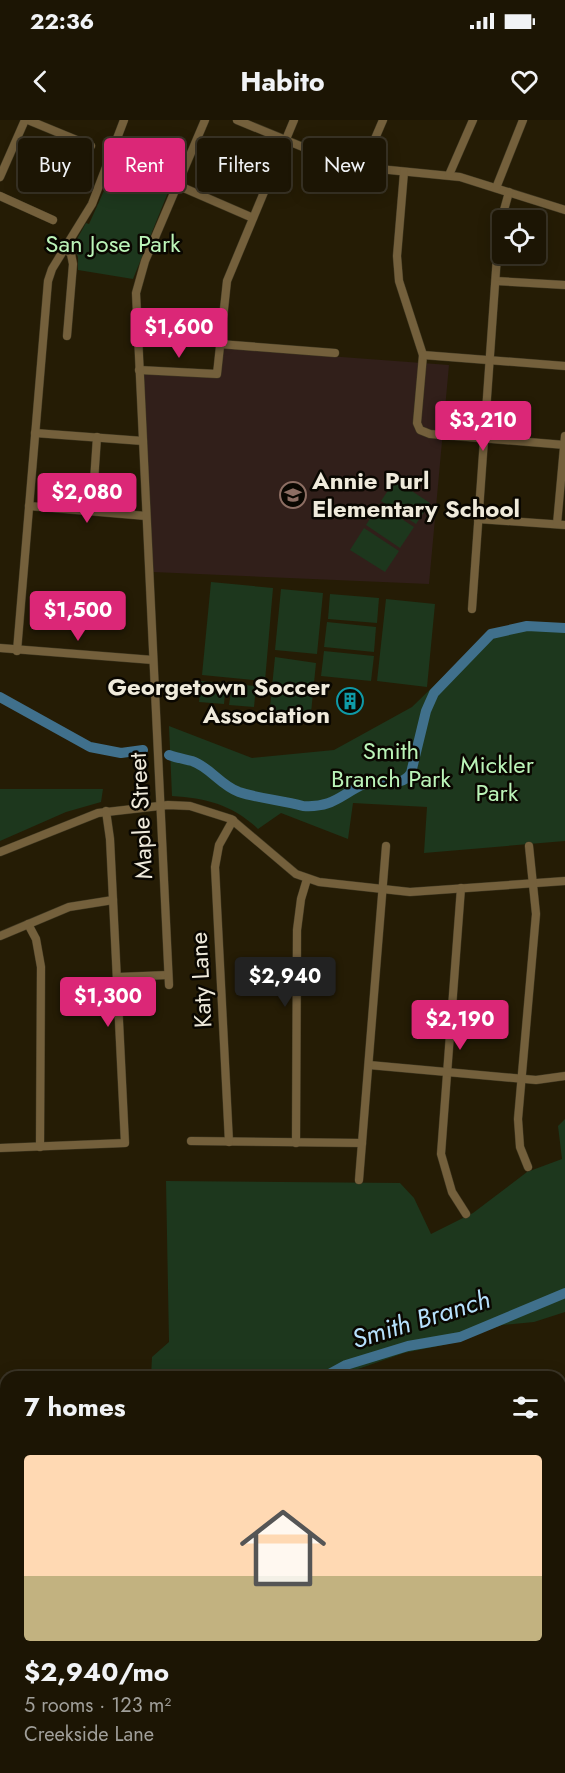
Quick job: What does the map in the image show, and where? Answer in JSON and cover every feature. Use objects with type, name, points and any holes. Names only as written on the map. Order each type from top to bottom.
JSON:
[{"type":"street","points":[[0,177],[26,120],[72,138]]},
{"type":"street","points":[[17,651],[48,282],[65,248],[92,204],[124,120]]},
{"type":"street","name":"Maple Street","points":[[185,166],[205,120]]},
{"type":"street","points":[[237,120],[280,138]]},
{"type":"street","points":[[286,138],[294,120]]},
{"type":"street","points":[[375,138],[383,120]]},
{"type":"street","points":[[449,175],[473,120]]},
{"type":"street","points":[[496,188],[524,120]]},
{"type":"street","points":[[386,171],[449,175],[565,210]]},
{"type":"street","points":[[404,172],[397,256],[398,273],[423,355],[418,427],[430,434],[565,445]]},
{"type":"street","points":[[185,188],[253,218]]},
{"type":"street","name":"Maple Street","points":[[169,985],[136,293],[145,261],[174,192]]},
{"type":"street","points":[[139,370],[217,374],[227,281],[264,192]]},
{"type":"street","points":[[472,609],[500,228],[509,192]]},
{"type":"street","points":[[0,196],[53,220]]},
{"type":"street","points":[[65,248],[71,254],[73,264],[67,336]]},
{"type":"street","points":[[496,281],[565,285]]},
{"type":"street","points":[[219,344],[334,353]]},
{"type":"street","points":[[423,355],[565,366]]},
{"type":"street","points":[[35,433],[143,441]]},
{"type":"street","points":[[478,519],[561,525],[565,436]]},
{"type":"street","points":[[92,512],[97,437]]},
{"type":"street","points":[[29,506],[146,516]]},
{"type":"street","points":[[0,648],[153,660]]},
{"type":"street","points":[[0,852],[65,824],[106,811],[159,806],[204,808],[233,820],[276,859],[307,879],[410,892],[565,881]]},
{"type":"street","points":[[0,1148],[126,1143],[118,977],[106,811]]},
{"type":"street","name":"Katy Lane","points":[[229,1142],[215,867],[219,845],[233,820]]},
{"type":"street","points":[[359,1180],[386,846]]},
{"type":"street","points":[[528,1167],[520,1147],[519,1134],[536,914],[529,846]]},
{"type":"street","points":[[296,1143],[297,930],[301,898],[307,879]]},
{"type":"street","points":[[460,888],[441,1154],[452,1192],[466,1214]]},
{"type":"street","points":[[0,936],[84,903],[113,900]]},
{"type":"street","points":[[28,924],[36,939],[41,967],[40,1147]]},
{"type":"street","points":[[118,977],[168,975]]},
{"type":"street","points":[[369,1065],[523,1079],[544,1080],[565,1076]]},
{"type":"street","points":[[191,1142],[362,1143]]},
{"type":"shaded area","name":"Annie Purl Elementary School","points":[[222,348],[449,365],[429,584],[153,572],[143,366],[220,370]]},
{"type":"green space","name":"San Jose Park","points":[[104,191],[168,192],[133,279],[78,270],[78,257],[73,246],[86,223],[89,224]]},
{"type":"green space","points":[[395,480],[430,503],[416,524],[381,501]]},
{"type":"green space","points":[[379,504],[414,527],[400,548],[366,525]]},
{"type":"green space","points":[[364,528],[399,551],[385,572],[350,550]]},
{"type":"green space","points":[[211,582],[273,588],[265,681],[202,675]]},
{"type":"green space","points":[[281,589],[323,593],[317,654],[275,650]]},
{"type":"green space","points":[[330,594],[379,598],[377,623],[328,619]]},
{"type":"green space","points":[[386,599],[435,604],[427,687],[377,681]]},
{"type":"green space","points":[[327,622],[376,627],[374,652],[324,647]]},
{"type":"green space","points":[[520,624],[565,626],[565,841],[424,853],[427,807],[353,803],[348,839],[281,813],[258,829],[239,814],[218,804],[172,796],[169,726],[252,758],[334,750],[412,707],[487,634]]},
{"type":"green space","points":[[324,651],[374,656],[371,681],[321,676]]},
{"type":"green space","points":[[275,657],[316,663],[310,723],[269,717]]},
{"type":"green space","points":[[201,681],[226,683],[224,704],[199,702]]},
{"type":"green space","points":[[232,684],[256,686],[254,707],[229,705]]},
{"type":"green space","points":[[0,789],[103,789],[101,802],[66,812],[0,841]]},
{"type":"green space","points":[[565,1119],[565,1312],[534,1322],[502,1325],[453,1343],[404,1353],[352,1371],[151,1371],[152,1357],[169,1342],[166,1181],[400,1183],[414,1198],[431,1234],[473,1213],[527,1172],[562,1159],[558,1126]]},
{"type":"waterway","points":[[169,755],[198,764],[239,792],[303,806],[329,803],[370,782],[401,781],[411,773],[426,711],[434,693],[491,634],[527,626],[565,628]]},
{"type":"waterway","points":[[0,697],[90,747],[121,753],[143,750]]},
{"type":"waterway","name":"Smith Branch","points":[[335,1371],[346,1365],[408,1346],[460,1337],[565,1293]]},
{"type":"place","name":"Annie Purl Elementary School","points":[[293,495]]},
{"type":"place","name":"Georgetown Soccer Association","points":[[350,701]]},
{"type":"park label","name":"Smith Branch Park","points":[[391,765]]},
{"type":"park label","name":"Mickler Park","points":[[497,779]]}]
